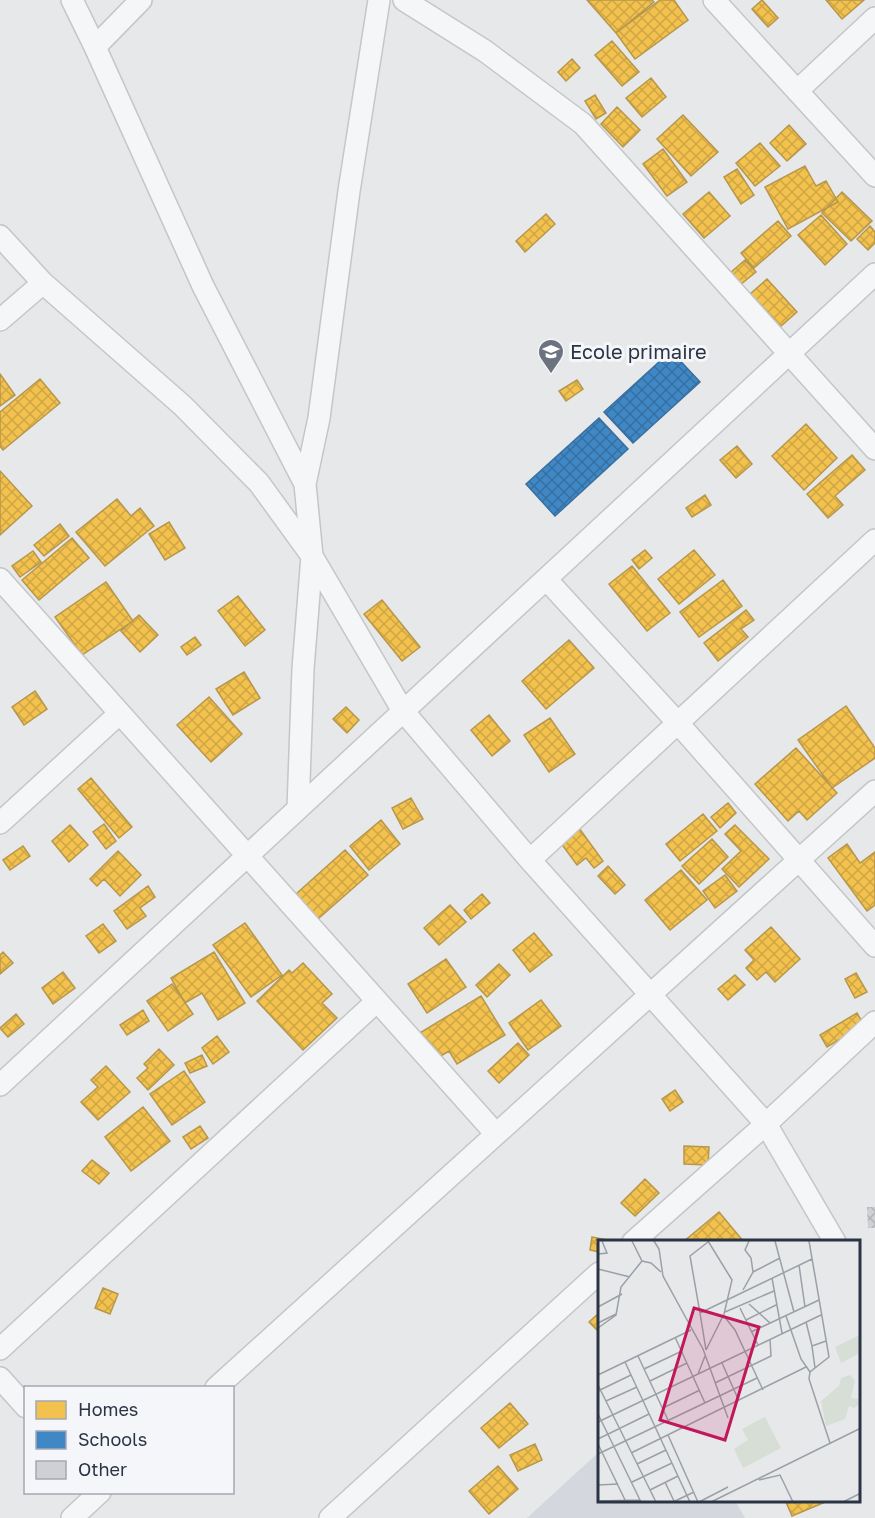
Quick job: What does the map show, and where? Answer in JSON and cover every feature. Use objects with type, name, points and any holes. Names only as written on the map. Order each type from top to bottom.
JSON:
[{"type":"street","points":[[72,0],[203,286],[305,484]]},
{"type":"street","points":[[95,47],[141,0]]},
{"type":"street","points":[[298,809],[303,669],[312,555],[305,484],[319,418],[349,191],[379,0]]},
{"type":"street","points":[[404,0],[485,51],[583,124],[875,449]]},
{"type":"street","points":[[714,0],[875,176]]},
{"type":"street","points":[[797,91],[875,18]]},
{"type":"street","points":[[0,236],[43,283],[227,448],[259,483],[312,555],[403,711],[530,860],[766,1124],[834,1240]]},
{"type":"street","points":[[0,1085],[875,274]]},
{"type":"street","points":[[0,320],[43,283]]},
{"type":"street","points":[[530,860],[875,540]]},
{"type":"street","points":[[546,579],[677,722],[875,946]]},
{"type":"street","points":[[2,585],[120,713],[496,1134]]},
{"type":"street","points":[[0,823],[120,713]]},
{"type":"street","points":[[218,1386],[875,791]]},
{"type":"street","points":[[0,1349],[377,1001]]},
{"type":"street","points":[[635,1240],[766,1124],[875,1022]]},
{"type":"street","points":[[330,1518],[598,1274]]},
{"type":"street","points":[[0,1378],[24,1405]]},
{"type":"street","points":[[72,1518],[98,1494]]},
{"type":"shaded area","points":[[598,1453],[598,1503],[737,1503],[745,1518],[527,1518]]},
{"type":"building: Homes","points":[[587,0],[652,0],[654,2],[616,33]]},
{"type":"building: Homes","points":[[660,0],[674,0],[688,20],[635,59],[616,33]]},
{"type":"building: Homes","points":[[762,0],[778,18],[768,27],[752,9]]},
{"type":"building: Homes","points":[[826,0],[864,0],[842,19]]},
{"type":"building: Homes","points":[[612,41],[639,72],[622,86],[595,55]]},
{"type":"building: Homes","points":[[572,59],[580,68],[566,81],[558,72]]},
{"type":"building: Homes","points":[[651,78],[666,97],[642,117],[626,98]]},
{"type":"building: Homes","points":[[595,95],[606,113],[596,119],[585,101]]},
{"type":"building: Homes","points":[[617,107],[640,130],[623,147],[601,124]]},
{"type":"building: Homes","points":[[683,115],[718,152],[691,176],[657,139]]},
{"type":"building: Homes","points":[[789,125],[806,144],[787,161],[770,143]]},
{"type":"building: Homes","points":[[760,143],[780,166],[755,186],[736,163]]},
{"type":"building: Homes","points":[[663,149],[687,182],[667,196],[643,164]]},
{"type":"building: Homes","points":[[805,166],[816,186],[826,181],[838,202],[788,229],[765,187]]},
{"type":"building: Homes","points":[[737,169],[754,195],[741,204],[724,177]]},
{"type":"building: Homes","points":[[709,192],[730,216],[704,238],[683,214]]},
{"type":"building: Homes","points":[[842,192],[872,221],[851,241],[822,213]]},
{"type":"building: Homes","points":[[546,214],[555,224],[525,252],[516,241]]},
{"type":"building: Homes","points":[[821,215],[847,244],[825,265],[798,235]]},
{"type":"building: Homes","points":[[778,221],[791,236],[754,268],[741,253]]},
{"type":"building: Homes","points":[[870,226],[875,232],[875,243],[868,250],[857,239]]},
{"type":"building: Homes","points":[[745,260],[756,272],[740,285],[730,273]]},
{"type":"building: Homes","points":[[767,279],[797,312],[780,327],[750,294]]},
{"type":"building: Homes","points":[[0,374],[15,395],[0,406]]},
{"type":"building: Homes","points":[[40,379],[60,403],[3,450],[0,446],[0,412]]},
{"type":"building: Homes","points":[[577,380],[583,389],[566,401],[559,391]]},
{"type":"building: Homes","points":[[806,424],[837,458],[804,490],[772,456]]},
{"type":"building: Homes","points":[[737,446],[752,464],[736,478],[720,460]]},
{"type":"building: Homes","points":[[852,455],[865,470],[835,496],[843,505],[828,518],[807,494]]},
{"type":"building: Homes","points":[[0,471],[32,506],[0,535]]},
{"type":"building: Homes","points":[[705,495],[711,505],[692,517],[686,508]]},
{"type":"building: Homes","points":[[117,499],[131,516],[140,508],[154,526],[105,566],[76,532]]},
{"type":"building: Homes","points":[[169,522],[185,548],[165,560],[149,534]]},
{"type":"building: Homes","points":[[60,524],[69,536],[44,556],[34,545]]},
{"type":"building: Homes","points":[[72,538],[89,558],[39,600],[22,580]]},
{"type":"building: Homes","points":[[645,550],[652,558],[639,569],[632,560]]},
{"type":"building: Homes","points":[[694,550],[715,575],[679,604],[658,579]]},
{"type":"building: Homes","points":[[33,551],[41,562],[20,577],[12,566]]},
{"type":"building: Homes","points":[[632,566],[670,613],[647,631],[609,584]]},
{"type":"building: Homes","points":[[723,580],[742,606],[699,637],[680,612]]},
{"type":"building: Homes","points":[[106,582],[133,621],[82,655],[55,617]]},
{"type":"building: Homes","points":[[238,596],[265,630],[245,646],[218,611]]},
{"type":"building: Homes","points":[[382,600],[420,647],[402,661],[364,614]]},
{"type":"building: Homes","points":[[746,610],[754,620],[741,629],[748,637],[718,661],[704,643]]},
{"type":"building: Homes","points":[[139,615],[158,635],[140,652],[121,631]]},
{"type":"building: Homes","points":[[195,637],[201,645],[187,655],[181,647]]},
{"type":"building: Homes","points":[[569,640],[594,668],[546,709],[522,681]]},
{"type":"building: Homes","points":[[244,672],[260,698],[233,715],[216,689]]},
{"type":"building: Homes","points":[[35,691],[47,709],[24,725],[12,707]]},
{"type":"building: Homes","points":[[209,697],[242,734],[211,762],[177,725]]},
{"type":"building: Homes","points":[[846,706],[875,748],[875,758],[832,788],[798,740]]},
{"type":"building: Homes","points":[[346,707],[359,720],[347,733],[333,719]]},
{"type":"building: Homes","points":[[489,715],[510,741],[492,756],[471,730]]},
{"type":"building: Homes","points":[[550,718],[575,754],[549,772],[524,735]]},
{"type":"building: Homes","points":[[796,748],[837,793],[807,820],[799,811],[788,821],[755,784]]},
{"type":"building: Homes","points":[[91,778],[132,827],[119,838],[78,789]]},
{"type":"building: Homes","points":[[411,798],[423,819],[403,829],[392,808]]},
{"type":"building: Homes","points":[[728,803],[736,813],[720,828],[711,817]]},
{"type":"building: Homes","points":[[703,814],[717,831],[680,861],[666,844]]},
{"type":"building: Homes","points":[[381,820],[400,844],[369,870],[350,846]]},
{"type":"building: Homes","points":[[104,824],[116,841],[106,849],[93,832]]},
{"type":"building: Homes","points":[[70,825],[88,845],[69,862],[52,841]]},
{"type":"building: Homes","points":[[735,825],[769,859],[739,887],[722,869],[741,851],[725,834]]},
{"type":"building: Homes","points":[[579,828],[603,861],[594,868],[586,858],[577,865],[560,842]]},
{"type":"building: Homes","points":[[712,839],[728,857],[699,884],[682,866]]},
{"type":"building: Homes","points":[[847,844],[860,863],[875,852],[875,905],[867,911],[828,858]]},
{"type":"building: Homes","points":[[23,846],[30,856],[10,870],[3,860]]},
{"type":"building: Homes","points":[[345,850],[368,875],[318,919],[296,894]]},
{"type":"building: Homes","points":[[118,851],[141,875],[120,896],[104,879],[97,886],[90,879]]},
{"type":"building: Homes","points":[[608,866],[625,885],[615,894],[598,876]]},
{"type":"building: Homes","points":[[681,870],[707,900],[670,930],[645,900]]},
{"type":"building: Homes","points":[[725,875],[737,891],[715,908],[703,891]]},
{"type":"building: Homes","points":[[148,886],[155,897],[140,908],[146,916],[127,929],[114,911]]},
{"type":"building: Homes","points":[[482,894],[490,903],[471,919],[464,910]]},
{"type":"building: Homes","points":[[450,905],[466,922],[439,945],[424,928]]},
{"type":"building: Homes","points":[[245,923],[282,975],[251,997],[213,945]]},
{"type":"building: Homes","points":[[103,924],[116,941],[99,953],[86,936]]},
{"type":"building: Homes","points":[[771,927],[800,959],[775,982],[766,972],[757,980],[746,968],[754,960],[745,950]]},
{"type":"building: Homes","points":[[534,933],[552,955],[530,972],[513,950]]},
{"type":"building: Homes","points":[[3,952],[13,963],[0,974],[0,955]]},
{"type":"building: Homes","points":[[214,952],[245,1003],[218,1020],[202,993],[185,1003],[171,978]]},
{"type":"building: Homes","points":[[446,959],[466,987],[427,1013],[408,984]]},
{"type":"building: Homes","points":[[303,963],[332,994],[322,1003],[337,1018],[303,1050],[257,1001],[289,970],[292,973]]},
{"type":"building: Homes","points":[[499,964],[510,975],[487,997],[476,985]]},
{"type":"building: Homes","points":[[63,972],[75,988],[53,1004],[42,988]]},
{"type":"building: Homes","points":[[856,973],[867,992],[855,998],[845,979]]},
{"type":"building: Homes","points":[[735,975],[745,985],[728,1000],[718,989]]},
{"type":"building: Homes","points":[[172,984],[193,1014],[168,1031],[147,1001]]},
{"type":"building: Homes","points":[[481,996],[505,1035],[457,1064],[449,1051],[434,1060],[418,1034]]},
{"type":"building: Homes","points":[[541,1000],[561,1026],[528,1050],[509,1023]]},
{"type":"building: Homes","points":[[143,1010],[149,1021],[127,1035],[120,1025]]},
{"type":"building: Homes","points":[[857,1013],[864,1025],[827,1047],[820,1035]]},
{"type":"building: Homes","points":[[16,1014],[24,1024],[8,1037],[0,1028]]},
{"type":"building: Homes","points":[[217,1036],[229,1052],[213,1064],[202,1048]]},
{"type":"building: Homes","points":[[518,1043],[529,1055],[499,1083],[488,1071]]},
{"type":"building: Homes","points":[[159,1049],[174,1065],[148,1090],[137,1078],[148,1068],[144,1064]]},
{"type":"building: Homes","points":[[202,1055],[207,1066],[190,1073],[185,1063]]},
{"type":"building: Homes","points":[[106,1066],[130,1092],[98,1120],[81,1102],[98,1087],[91,1080]]},
{"type":"building: Homes","points":[[184,1071],[205,1102],[172,1125],[150,1094]]},
{"type":"building: Homes","points":[[675,1090],[683,1102],[670,1111],[662,1099]]},
{"type":"building: Homes","points":[[143,1107],[170,1141],[131,1171],[105,1137]]},
{"type":"building: Homes","points":[[200,1126],[208,1138],[191,1149],[183,1137]]},
{"type":"building: Homes","points":[[684,1146],[709,1147],[708,1165],[684,1164]]},
{"type":"building: Homes","points":[[92,1160],[109,1173],[99,1184],[82,1171]]},
{"type":"building: Homes","points":[[645,1179],[659,1193],[635,1216],[621,1203]]},
{"type":"building: Homes","points":[[719,1212],[742,1240],[685,1240]]},
{"type":"building: Homes","points":[[592,1237],[608,1240],[598,1240],[598,1252],[590,1250]]},
{"type":"building: Homes","points":[[103,1288],[118,1294],[110,1314],[95,1308]]},
{"type":"building: Homes","points":[[598,1314],[598,1331],[589,1322]]},
{"type":"building: Homes","points":[[510,1403],[528,1424],[499,1448],[481,1428]]},
{"type":"building: Homes","points":[[535,1444],[542,1460],[518,1471],[510,1455]]},
{"type":"building: Homes","points":[[498,1466],[518,1489],[489,1514],[469,1491]]},
{"type":"building: Homes","points":[[786,1503],[823,1503],[792,1516]]},
{"type":"building: Schools","points":[[671,351],[700,382],[633,443],[604,412]]},
{"type":"building: Schools","points":[[599,418],[628,449],[555,516],[526,484]]},
{"type":"building: Other","points":[[867,1207],[875,1207],[875,1228],[868,1228]]},
{"type":"place","name":"Ecole primaire","points":[[551,375]]}]
